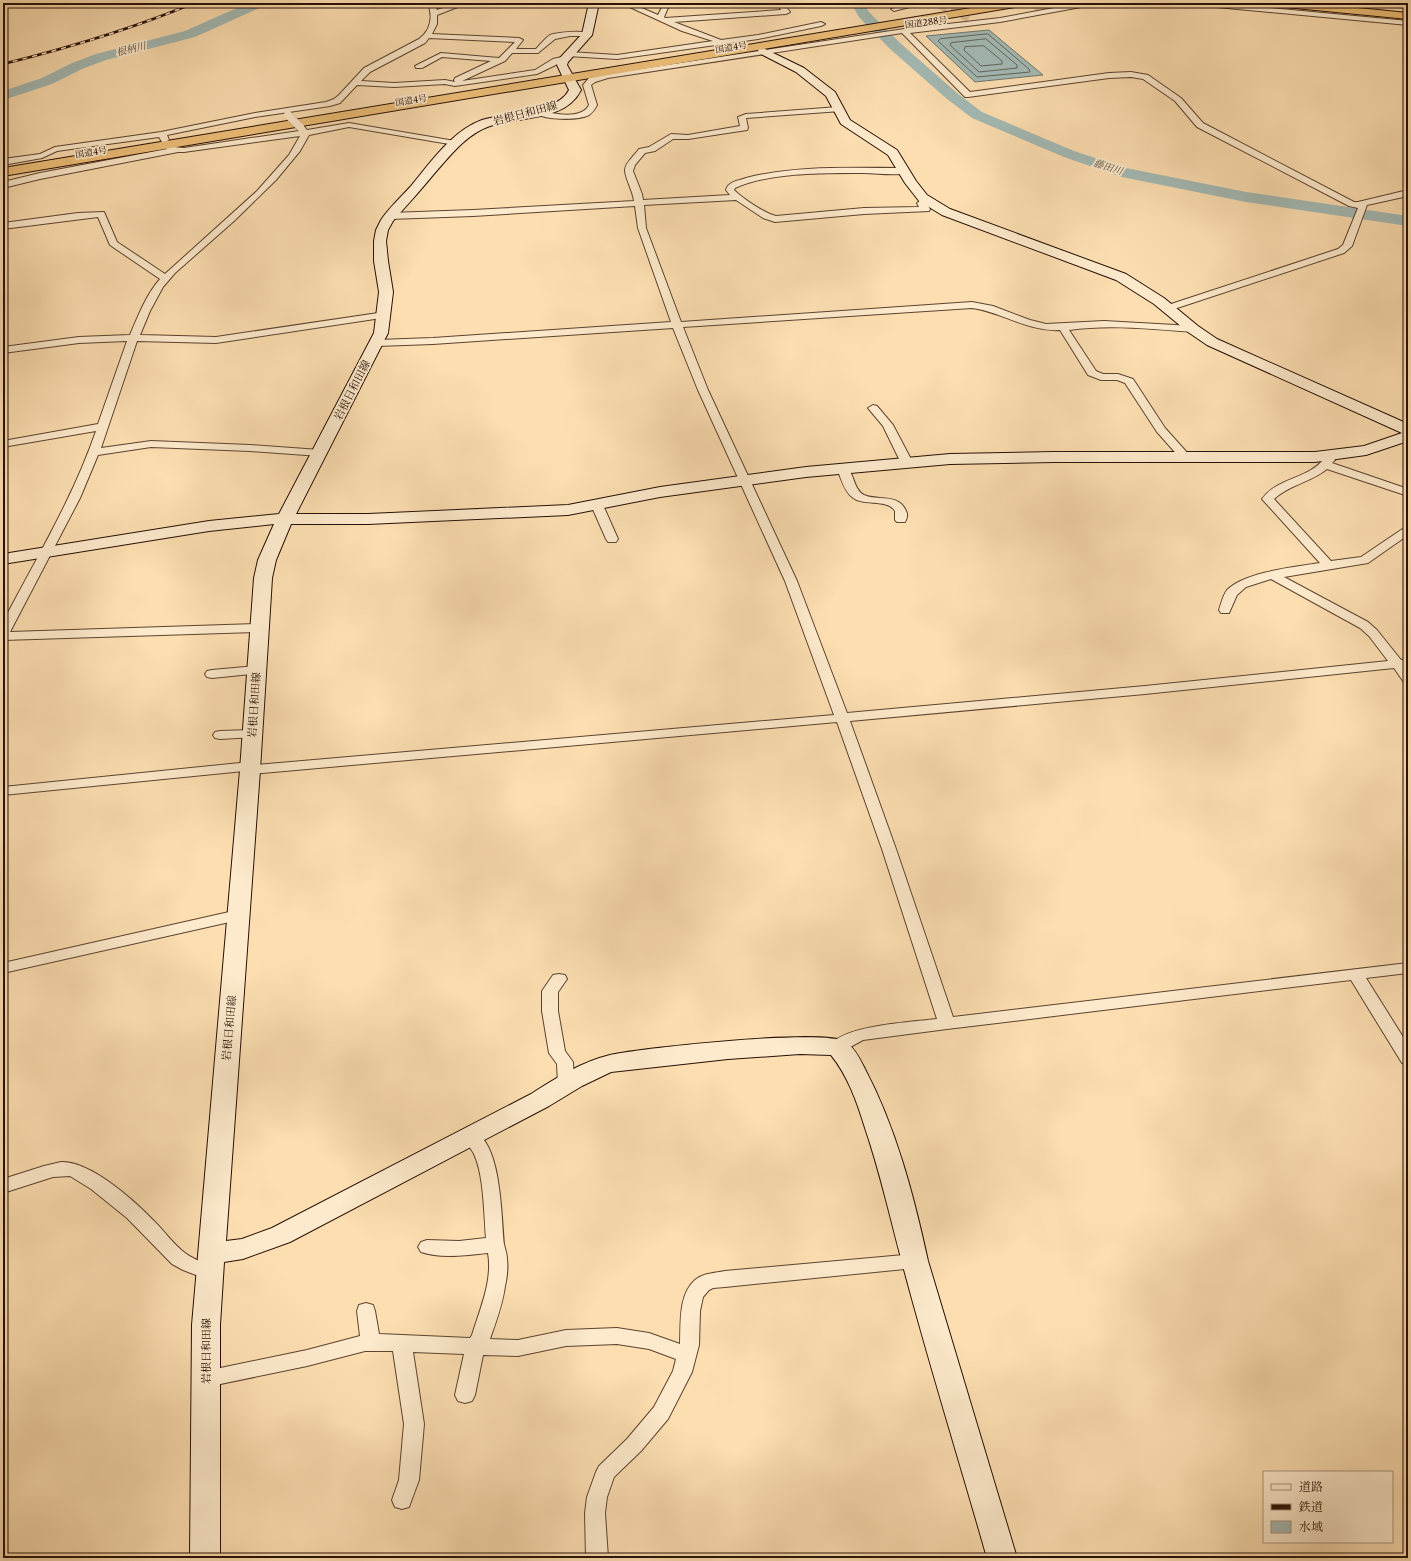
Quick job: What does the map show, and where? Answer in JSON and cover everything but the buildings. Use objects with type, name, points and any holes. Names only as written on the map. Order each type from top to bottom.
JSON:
[{"type":"highway","name":"国道288号","points":[[893,26],[902,14],[962,3]]},
{"type":"highway","points":[[893,26],[915,15],[986,3]]},
{"type":"highway","points":[[893,26],[1021,3]]},
{"type":"highway","points":[[1274,3],[1408,16]]},
{"type":"highway","points":[[1317,3],[1408,12]]},
{"type":"highway","name":"国道288号","points":[[819,31],[855,31],[1034,7]]},
{"type":"highway","name":"国道4号","points":[[3,167],[168,142],[568,76],[819,31]]},
{"type":"highway","name":"国道4号","points":[[3,172],[110,154],[168,142]]},
{"type":"street","points":[[3,185],[91,165],[168,142],[286,112],[333,103],[342,97],[367,70],[422,41],[428,36],[432,27],[435,13],[431,3]]},
{"type":"street","points":[[435,13],[465,3]]},
{"type":"street","points":[[568,56],[588,34],[594,3]]},
{"type":"street","points":[[624,3],[718,42]]},
{"type":"street","points":[[663,19],[667,3]]},
{"type":"street","points":[[663,19],[786,12],[780,3]]},
{"type":"street","points":[[894,9],[922,3]]},
{"type":"street","points":[[893,26],[977,23],[1092,3]]},
{"type":"street","points":[[1195,3],[1408,23]]},
{"type":"street","points":[[1378,3],[1408,6]]},
{"type":"street","points":[[970,18],[977,23]]},
{"type":"street","points":[[893,26],[968,95],[1047,83],[1122,74],[1145,77],[1181,102],[1186,107],[1192,118],[1207,129],[1352,204],[1363,207],[1408,193]]},
{"type":"street","points":[[355,83],[394,85],[468,83],[537,72],[568,56],[617,57],[718,42],[819,31]]},
{"type":"street","points":[[537,112],[553,116],[567,116],[589,112],[593,108],[593,105],[587,85],[595,79],[763,51],[855,31]]},
{"type":"street","points":[[511,51],[536,52],[553,37],[570,34],[588,34]]},
{"type":"street","points":[[428,36],[519,40],[511,51],[500,60],[452,83]]},
{"type":"street","points":[[763,51],[800,70],[831,94],[841,118],[848,126],[887,148],[892,153],[911,183],[930,203],[946,212],[1110,272],[1144,291],[1212,342],[1408,430]]},
{"type":"street","points":[[419,66],[441,55],[500,60]]},
{"type":"street","name":"岩根日和田線","points":[[205,1558],[206,1325],[250,768],[263,578],[272,547],[285,519],[381,333],[385,315],[386,292],[381,261],[380,241],[382,230],[390,216],[455,143],[468,132],[482,125],[537,112],[561,104],[572,96],[576,90],[562,65],[568,56]]},
{"type":"street","points":[[838,109],[746,116],[742,117],[744,128],[688,137],[671,136],[652,149],[642,151],[631,165],[629,171],[638,194],[642,228],[677,325],[703,390],[746,480],[791,581],[892,857],[947,1023]]},
{"type":"street","points":[[286,112],[303,130]]},
{"type":"street","points":[[47,154],[54,149],[168,142],[184,150],[303,130],[349,125],[455,143]]},
{"type":"street","points":[[259,628],[3,635],[74,498],[94,452],[134,338],[154,293],[166,278],[268,185],[292,156],[303,130]]},
{"type":"street","points":[[3,162],[78,150],[97,152]]},
{"type":"street","points":[[3,178],[43,170],[91,165],[110,154]]},
{"type":"street","points":[[904,171],[816,171],[782,174],[748,180],[732,186],[730,190],[736,197],[747,202],[766,216],[775,219],[864,211],[926,210],[921,203],[930,203]]},
{"type":"street","points":[[390,216],[736,197]]},
{"type":"street","points":[[1168,308],[1337,253],[1347,246],[1363,207]]},
{"type":"street","points":[[3,226],[101,214],[113,243],[156,273],[166,278]]},
{"type":"street","points":[[376,343],[433,341],[972,305],[987,307],[1003,314],[1043,327],[1063,328],[1084,324],[1106,324],[1193,329]]},
{"type":"street","points":[[3,350],[79,340],[134,338],[216,340],[385,315]]},
{"type":"street","points":[[1063,328],[1092,373],[1101,377],[1118,376],[1129,381],[1161,430],[1185,457]]},
{"type":"street","points":[[873,408],[888,425],[907,463]]},
{"type":"street","points":[[3,444],[103,426]]},
{"type":"street","points":[[3,559],[215,525],[285,519],[332,520],[529,513],[568,510],[660,492],[746,480],[950,459],[1185,457],[1326,460],[1372,448],[1408,436]]},
{"type":"street","points":[[94,452],[151,444],[250,448],[320,453]]},
{"type":"street","points":[[1326,460],[1408,493]]},
{"type":"street","points":[[1326,460],[1318,471],[1277,490],[1268,499],[1328,565]]},
{"type":"street","points":[[843,469],[855,495],[864,499],[889,501],[900,510],[902,515],[901,520]]},
{"type":"street","points":[[597,505],[612,539]]},
{"type":"street","points":[[1226,610],[1232,592],[1242,584],[1272,575],[1364,560],[1408,530]]},
{"type":"street","points":[[1272,575],[1364,625],[1403,664],[1408,678]]},
{"type":"street","points":[[3,791],[250,768],[613,740],[842,717],[1146,690],[1403,664]]},
{"type":"street","points":[[212,674],[257,670]]},
{"type":"street","points":[[220,735],[252,734]]},
{"type":"street","points":[[3,968],[238,915]]},
{"type":"street","points":[[837,1047],[859,1035],[947,1023],[1408,968]]},
{"type":"street","points":[[1355,974],[1408,1059]]},
{"type":"street","points":[[559,979],[550,992],[550,1011],[557,1053],[565,1062],[566,1084]]},
{"type":"street","points":[[3,1186],[58,1170],[69,1169],[76,1171],[115,1198],[147,1226],[174,1254],[184,1262],[210,1262],[281,1235],[540,1100],[566,1084],[603,1067],[634,1059],[772,1047],[828,1045],[837,1047],[846,1056],[854,1070],[882,1140],[1002,1558]]},
{"type":"street","points":[[465,1395],[475,1346],[481,1338],[496,1287],[498,1259],[495,1245],[493,1208],[486,1165],[482,1152],[470,1136]]},
{"type":"street","points":[[427,1247],[459,1248],[495,1245]]},
{"type":"street","points":[[597,1558],[595,1513],[597,1497],[602,1482],[606,1472],[634,1445],[661,1413],[682,1372],[687,1354],[694,1297],[702,1285],[710,1281],[916,1261]]},
{"type":"street","points":[[366,1311],[371,1342]]},
{"type":"street","points":[[206,1379],[251,1371],[340,1350],[361,1343],[371,1342],[518,1348],[540,1342],[607,1335],[648,1341],[687,1354]]},
{"type":"street","points":[[402,1344],[414,1424],[409,1480],[402,1500]]},
{"type":"water","points":[[989,30],[1043,75],[975,82],[926,36]]},
{"type":"waterway","name":"根柄川","points":[[3,96],[47,81],[77,66],[101,57],[190,34],[259,3]]},
{"type":"waterway","name":"藤田川","points":[[857,3],[864,14],[894,45],[952,96],[977,115],[1069,154],[1122,172],[1246,197],[1408,221]]},
{"type":"tunnel","points":[[1034,7],[1052,3]]},
{"type":"tunnel","points":[[940,5],[969,18]]},
{"type":"railway","points":[[3,64],[100,37],[194,3]]}]
